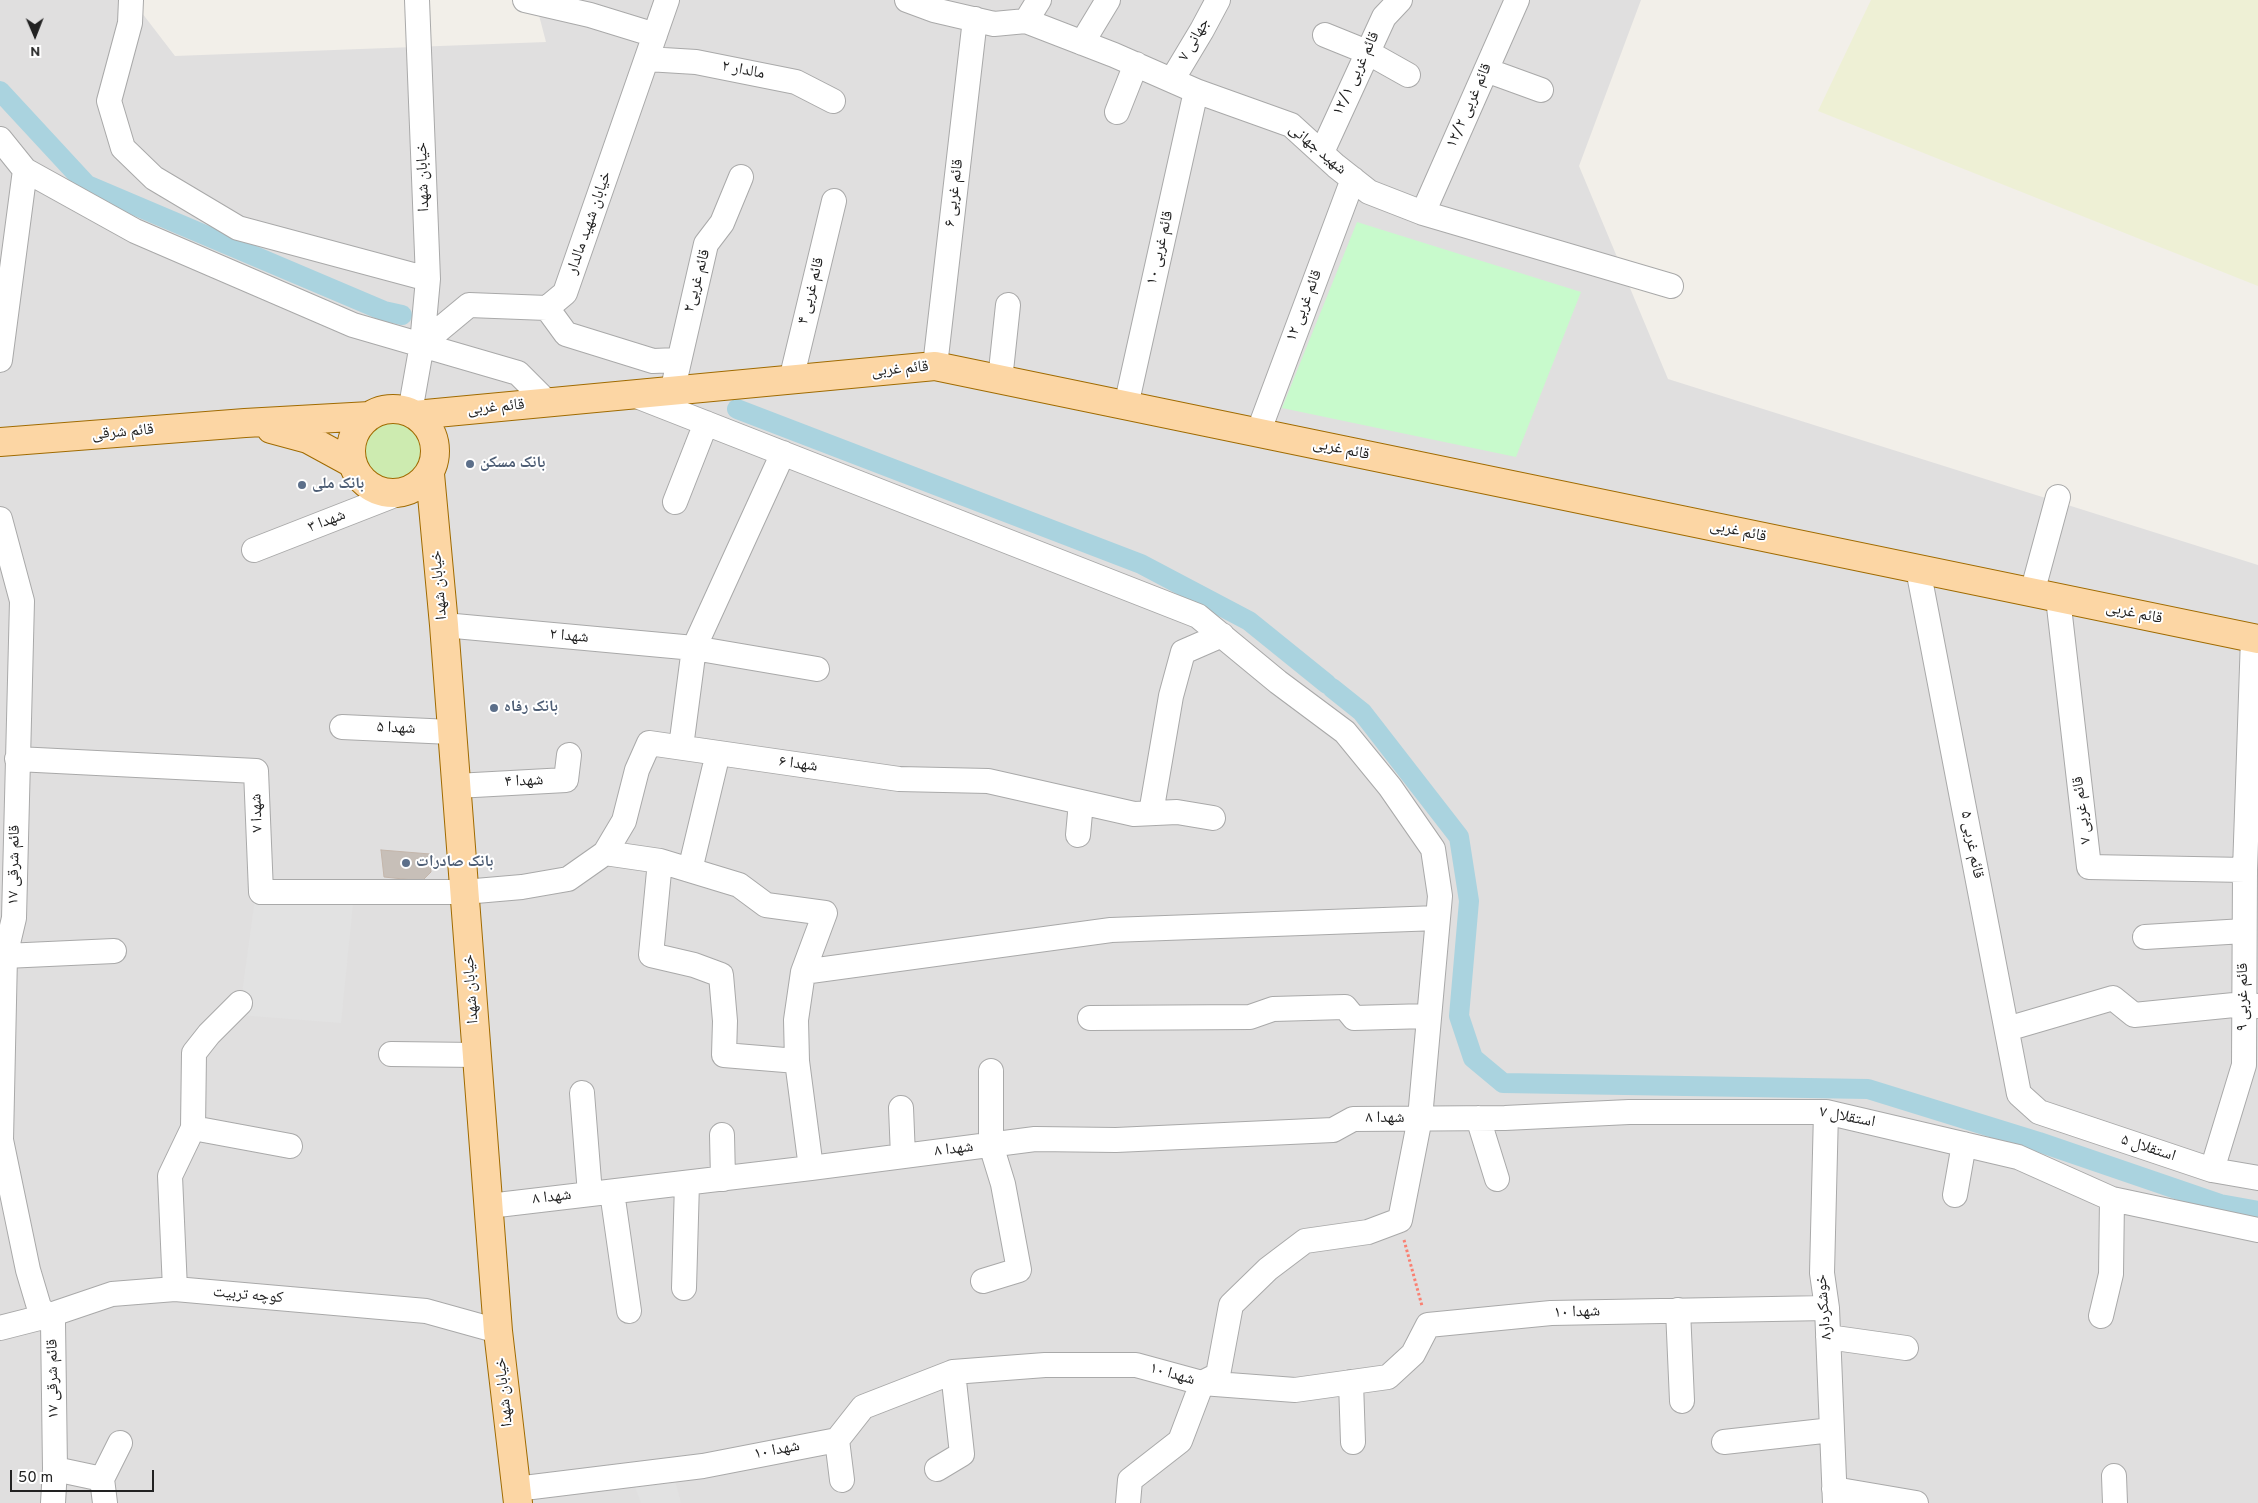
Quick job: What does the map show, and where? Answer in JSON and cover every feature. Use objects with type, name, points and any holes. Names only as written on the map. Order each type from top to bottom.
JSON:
[{"type":"main road","name":"قائم غربی","points":[[413,413],[548,404],[935,366],[2256,639]]},
{"type":"main road","points":[[390,409],[413,413],[426,423],[433,435],[436,448],[435,461],[430,474],[412,490],[400,494],[377,491],[358,476],[352,463],[353,436],[360,425],[370,416],[390,409]]},
{"type":"main road","name":"قائم شرقی","points":[[0,442],[245,423],[370,416]]},
{"type":"main road","points":[[245,423],[308,439],[352,463]]},
{"type":"main road","name":"خیابان شهدا","points":[[430,474],[444,625],[498,1331],[517,1496]]},
{"type":"street","points":[[131,0],[130,23],[110,101],[123,148],[154,178],[238,228],[428,279]]},
{"type":"street","name":"خیابان شهدا","points":[[413,413],[428,279],[417,0]]},
{"type":"street","points":[[525,0],[590,15],[655,35]]},
{"type":"street","name":"خیابان شهید مالدار","points":[[547,308],[565,293],[667,0]]},
{"type":"street","name":"شهید جهانی","points":[[907,0],[934,10],[994,24],[1026,21],[1136,64],[1196,91],[1291,125],[1369,192],[1423,212],[1671,286]]},
{"type":"street","points":[[1026,21],[1040,0]]},
{"type":"street","points":[[1082,43],[1108,0]]},
{"type":"street","name":"جهانی ۷","points":[[1172,80],[1218,0]]},
{"type":"street","name":"قائم غربی ۱۲/۱","points":[[1322,152],[1384,17],[1400,0]]},
{"type":"street","name":"قائم غربی ۱۲/۲","points":[[1423,212],[1517,0]]},
{"type":"street","name":"قائم غربی ۶","points":[[935,366],[975,20]]},
{"type":"street","points":[[1325,35],[1367,52],[1408,75]]},
{"type":"street","name":"مالدار ۲","points":[[647,59],[696,62],[796,82],[834,101]]},
{"type":"street","points":[[1117,112],[1136,64]]},
{"type":"street","points":[[1486,70],[1542,90]]},
{"type":"street","name":"قائم غربی ۱۰","points":[[1126,406],[1196,91]]},
{"type":"street","points":[[0,139],[25,170],[144,234],[353,325],[518,373],[548,404]]},
{"type":"street","points":[[0,360],[25,170]]},
{"type":"street","name":"۲قائم غربی","points":[[672,392],[706,244],[722,223],[741,177]]},
{"type":"street","name":"قائم غربی ۱۲","points":[[1258,433],[1353,179]]},
{"type":"street","name":"قائم غربی ۴","points":[[791,380],[834,201]]},
{"type":"street","points":[[422,344],[469,305],[547,308],[566,334],[653,360],[678,360]]},
{"type":"street","points":[[1000,380],[1008,305]]},
{"type":"street","points":[[634,395],[1198,616],[1278,682],[1345,732],[1390,787],[1434,849],[1440,896],[1420,1118],[1400,1220],[1368,1232],[1305,1241],[1268,1269],[1231,1305],[1218,1374],[1202,1383],[1180,1441],[1130,1480],[1128,1503]]},
{"type":"street","points":[[675,502],[706,423]]},
{"type":"street","points":[[681,748],[694,648],[783,453]]},
{"type":"street","name":"شهدا ۳","points":[[254,550],[400,494]]},
{"type":"street","points":[[2045,596],[2058,497]]},
{"type":"street","name":"قائم شرقی ۱۷","points":[[0,519],[22,602],[11,763],[14,918],[5,956],[1,1107],[2,1140],[28,1270],[39,1308],[53,1322],[55,1468],[53,1503]]},
{"type":"street","name":"قائم غربی ۵","points":[[1918,569],[2020,1094],[2039,1112]]},
{"type":"street","name":"قائم غربی ۷","points":[[2045,596],[2089,867],[2245,870]]},
{"type":"street","name":"شهدا ۲","points":[[444,625],[694,648],[817,669]]},
{"type":"street","points":[[1151,813],[1171,696],[1183,652],[1222,635]]},
{"type":"street","name":"قائم غربی ۹","points":[[2212,1170],[2244,1065],[2251,1005],[2244,931],[2245,870],[2252,813],[2256,639]]},
{"type":"street","name":"شهدا ۵","points":[[342,727],[451,732]]},
{"type":"street","name":"شهدا ۶","points":[[464,892],[522,887],[568,879],[605,853],[624,821],[637,770],[649,743],[899,779],[988,781],[1134,814],[1177,812],[1212,818]]},
{"type":"street","points":[[690,870],[718,753]]},
{"type":"street","name":"شهدا ۴","points":[[456,786],[566,780],[569,755]]},
{"type":"street","name":"شهدا ۷","points":[[11,763],[256,771],[261,892],[464,892]]},
{"type":"street","points":[[1078,835],[1081,802]]},
{"type":"street","points":[[605,853],[660,861],[739,885],[766,905],[825,913],[802,972],[796,1020],[797,1061],[811,1168]]},
{"type":"street","points":[[660,861],[651,955],[694,965],[721,975],[725,1021],[724,1055],[797,1061]]},
{"type":"street","points":[[802,972],[1111,930],[1438,918]]},
{"type":"street","points":[[2145,937],[2244,931]]},
{"type":"street","points":[[5,956],[114,951]]},
{"type":"street","points":[[2007,1029],[2113,998],[2134,1014],[2251,1005]]},
{"type":"street","points":[[175,1290],[170,1176],[193,1128],[194,1052],[208,1034],[240,1003]]},
{"type":"street","points":[[1090,1018],[1250,1018],[1273,1010],[1345,1007],[1354,1018],[1428,1016]]},
{"type":"street","points":[[391,1054],[477,1055]]},
{"type":"street","points":[[983,1281],[1019,1270],[1003,1184],[991,1145],[991,1072]]},
{"type":"street","points":[[582,1093],[601,1193],[629,1312]]},
{"type":"street","points":[[901,1108],[903,1156]]},
{"type":"street","name":"استقلال ۷","points":[[1420,1118],[1478,1118],[1629,1112],[1826,1112],[2018,1157],[2112,1198],[2258,1230]]},
{"type":"street","name":"خوشکردار۸","points":[[1826,1112],[1822,1273],[1827,1308],[1835,1496]]},
{"type":"street","name":"استقلال ۵","points":[[2039,1112],[2212,1170],[2258,1178]]},
{"type":"street","name":"شهدا ۸","points":[[489,1206],[723,1179],[1035,1139],[1116,1140],[1333,1130],[1353,1119],[1420,1118]]},
{"type":"street","points":[[1478,1118],[1497,1179]]},
{"type":"street","points":[[193,1128],[290,1146]]},
{"type":"street","points":[[722,1135],[723,1179]]},
{"type":"street","points":[[1955,1195],[1964,1144]]},
{"type":"street","points":[[684,1288],[687,1183]]},
{"type":"street","points":[[2101,1316],[2111,1274],[2112,1198]]},
{"type":"street","name":"کوچه تربیت","points":[[0,1328],[47,1316],[112,1294],[175,1290],[426,1311],[498,1331]]},
{"type":"street","name":"شهدا ۱۰","points":[[517,1496],[703,1466],[837,1440],[863,1407],[953,1372],[1045,1366],[1136,1365],[1202,1383],[1295,1390],[1388,1377],[1413,1354],[1428,1325],[1550,1313],[1827,1308]]},
{"type":"street","points":[[1678,1310],[1682,1401]]},
{"type":"street","points":[[1828,1337],[1906,1348]]},
{"type":"street","points":[[937,1469],[962,1454],[953,1372]]},
{"type":"street","points":[[1351,1382],[1353,1442]]},
{"type":"street","points":[[1724,1442],[1832,1430]]},
{"type":"street","points":[[837,1440],[842,1480]]},
{"type":"street","points":[[105,1503],[102,1478],[120,1443]]},
{"type":"street","points":[[55,1468],[102,1478]]},
{"type":"street","points":[[2114,1476],[2115,1503]]},
{"type":"street","points":[[1835,1496],[1916,1503]]},
{"type":"path","points":[[1400,1220],[1408,1260],[1428,1325]]},
{"type":"shaded area","points":[[0,0],[132,0],[175,56],[546,42],[535,0],[1641,0],[1579,166],[1668,379],[2258,565],[2258,1503],[0,1503]]},
{"type":"shaded area","points":[[256,891],[354,894],[341,1023],[239,1015]]},
{"type":"shaded area","points":[[630,1474],[675,1480],[681,1503],[641,1503]]},
{"type":"green space","points":[[1871,0],[2258,0],[2258,286],[1818,111]]},
{"type":"green space","points":[[1357,222],[1581,292],[1516,457],[1282,408]]},
{"type":"green space","points":[[392,414],[406,417],[418,425],[426,437],[429,451],[426,465],[418,477],[406,485],[392,488],[378,485],[366,477],[358,465],[355,451],[358,437],[366,425],[378,417]]},
{"type":"building","name":"بانک صادرات","points":[[381,850],[430,854],[431,872],[422,881],[384,877]]},
{"type":"waterway","points":[[0,91],[87,185],[384,311],[402,315]]},
{"type":"waterway","points":[[737,409],[1141,564],[1249,621],[1327,684]]},
{"type":"waterway","points":[[1332,688],[1362,712],[1459,837],[1469,901],[1459,1016],[1473,1058],[1503,1083],[1868,1089],[2039,1142],[2220,1204],[2258,1211]]},
{"type":"place","name":"بانک مسکن","points":[[470,464]]},
{"type":"place","name":"بانک ملی","points":[[302,485]]},
{"type":"place","name":"بانک رفاه","points":[[494,708]]},
{"type":"place","name":"بانک صادرات","points":[[406,863]]}]
